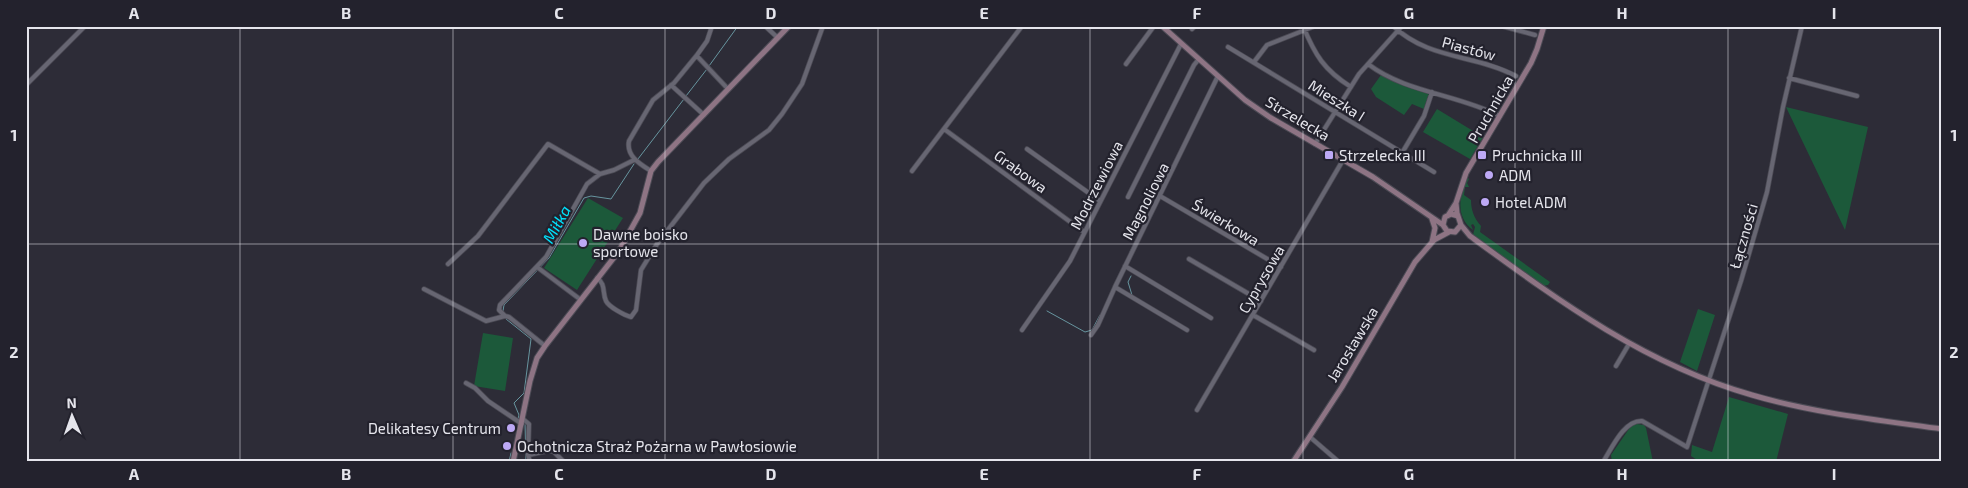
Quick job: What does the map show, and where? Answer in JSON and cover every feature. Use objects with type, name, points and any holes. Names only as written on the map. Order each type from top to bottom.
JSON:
[{"type":"main road","points":[[513,462],[537,358],[619,251],[640,213],[651,172],[670,149],[789,26]]},
{"type":"main road","name":"Strzelecka","points":[[1162,26],[1245,100],[1271,118],[1394,190],[1443,226]]},
{"type":"main road","name":"Pruchnicka","points":[[1447,216],[1456,203],[1466,173],[1535,54],[1544,26]]},
{"type":"main road","name":"Pruchnicka","points":[[1456,203],[1458,216]]},
{"type":"main road","points":[[1431,216],[1438,218],[1458,216],[1461,225],[1470,236],[1586,318],[1629,344],[1670,365],[1709,381],[1752,395],[1804,408],[1942,429]]},
{"type":"main road","points":[[1431,216],[1435,228],[1433,241]]},
{"type":"main road","points":[[1447,216],[1443,226],[1452,232],[1470,236]]},
{"type":"main road","points":[[1452,232],[1461,225]]},
{"type":"main road","name":"Jarosławska","points":[[1293,462],[1342,387],[1415,262],[1443,226]]},
{"type":"main road","name":"Jarosławska","points":[[1433,241],[1452,232]]},
{"type":"street","points":[[26,85],[85,26]]},
{"type":"street","points":[[651,172],[634,160],[628,146],[629,140],[653,100],[671,85],[697,56],[707,41],[712,26]]},
{"type":"street","points":[[765,26],[778,38]]},
{"type":"street","points":[[597,278],[604,286],[608,303],[631,317],[636,310],[641,270],[657,244],[704,183],[729,159],[769,130],[782,114],[802,84],[824,26]]},
{"type":"street","points":[[912,171],[1022,26]]},
{"type":"street","points":[[1126,64],[1154,26]]},
{"type":"street","points":[[1254,62],[1267,45],[1304,28],[1314,26]]},
{"type":"street","name":"Piastów","points":[[1393,26],[1421,47],[1502,69],[1516,76]]},
{"type":"street","points":[[1315,144],[1351,87],[1368,64],[1402,26]]},
{"type":"street","points":[[1502,26],[1535,35]]},
{"type":"street","name":"Łączności","points":[[1603,462],[1632,422],[1642,421],[1688,447],[1767,192],[1789,78],[1802,26]]},
{"type":"street","points":[[1304,28],[1320,61],[1328,71],[1351,87]]},
{"type":"street","name":"Modrzewiowa","points":[[1022,330],[1070,261],[1181,44]]},
{"type":"street","name":"Mieszka I","points":[[1228,47],[1434,172]]},
{"type":"street","points":[[697,56],[728,88]]},
{"type":"street","points":[[1128,197],[1194,65],[1199,59]]},
{"type":"street","points":[[1368,64],[1391,79],[1476,105],[1500,116]]},
{"type":"street","name":"Magnoliowa","points":[[1091,335],[1098,325],[1124,266],[1218,76]]},
{"type":"street","points":[[1789,78],[1857,96]]},
{"type":"street","points":[[671,85],[704,115]]},
{"type":"street","points":[[1402,153],[1424,116],[1432,92]]},
{"type":"street","name":"Grabowa","points":[[944,129],[1084,232]]},
{"type":"street","points":[[448,264],[478,236],[548,144],[600,174]]},
{"type":"street","points":[[1027,149],[1100,201]]},
{"type":"street","points":[[545,346],[509,317],[505,316],[499,310],[500,305],[538,268],[546,257],[587,184],[600,174],[614,170],[634,160]]},
{"type":"street","name":"Cyprysowa","points":[[1197,410],[1344,160]]},
{"type":"street","name":"Świerkowa","points":[[1160,196],[1281,267]]},
{"type":"street","points":[[1190,259],[1261,301]]},
{"type":"street","points":[[1124,266],[1211,318]]},
{"type":"street","points":[[538,268],[580,300]]},
{"type":"street","points":[[1115,287],[1187,330]]},
{"type":"street","points":[[424,290],[486,321],[505,316]]},
{"type":"street","points":[[1253,315],[1314,350]]},
{"type":"street","points":[[1616,366],[1629,344]]},
{"type":"street","points":[[466,383],[475,388],[488,401],[529,424],[528,454],[530,462]]},
{"type":"street","points":[[1310,437],[1339,462]]},
{"type":"street","points":[[528,454],[552,450],[564,462]]},
{"type":"green space","points":[[1381,75],[1429,93],[1424,109],[1412,104],[1404,115],[1376,97],[1371,89]]},
{"type":"green space","points":[[1786,107],[1868,127],[1845,230]]},
{"type":"green space","points":[[1437,109],[1483,137],[1470,159],[1423,132]]},
{"type":"green space","points":[[1468,178],[1467,183],[1469,187],[1465,187],[1464,195],[1471,200],[1473,214],[1481,226],[1480,232],[1550,282],[1548,285],[1543,286],[1473,235],[1475,227],[1473,224],[1471,225],[1473,230],[1467,225],[1463,219],[1460,206],[1462,191]]},
{"type":"green space","name":"Dawne boisko sportowe","points":[[588,198],[623,218],[577,290],[544,268]]},
{"type":"green space","points":[[1698,309],[1715,315],[1697,371],[1680,362]]},
{"type":"green space","points":[[483,333],[513,338],[505,391],[474,386]]},
{"type":"green space","points":[[1729,397],[1788,414],[1776,462],[1700,462],[1691,456],[1692,445],[1712,452]]},
{"type":"green space","points":[[1637,424],[1644,425],[1646,428],[1653,462],[1612,462],[1611,455],[1631,426]]},
{"type":"waterway","name":"Miłka","points":[[709,66],[738,26]]},
{"type":"waterway","name":"Miłka","points":[[686,96],[707,69]]},
{"type":"waterway","name":"Miłka","points":[[638,159],[684,99]]},
{"type":"waterway","name":"Miłka","points":[[503,311],[504,305],[549,258],[584,198],[591,196],[611,199],[634,164]]},
{"type":"waterway","points":[[1130,252],[1139,234]]},
{"type":"waterway","points":[[1131,276],[1128,282],[1132,295]]},
{"type":"waterway","points":[[1047,311],[1085,332],[1092,330],[1100,315]]},
{"type":"waterway","name":"Miłka","points":[[506,319],[531,339],[524,393],[514,403],[519,415],[518,419]]},
{"type":"waterway","name":"Miłka","points":[[525,423],[526,462]]},
{"type":"waterway","points":[[509,462],[511,453]]},
{"type":"place","name":"Strzelecka III","points":[[1329,155]]},
{"type":"place","name":"Pruchnicka III","points":[[1482,155]]},
{"type":"place","name":"ADM","points":[[1489,175]]},
{"type":"place","name":"Hotel ADM","points":[[1485,202]]},
{"type":"place","name":"Dawne boisko sportowe","points":[[583,243]]},
{"type":"place","name":"Delikatesy Centrum","points":[[511,428]]},
{"type":"place","name":"Ochotnicza Straż Pożarna w Pawłosiowie","points":[[507,446]]}]
